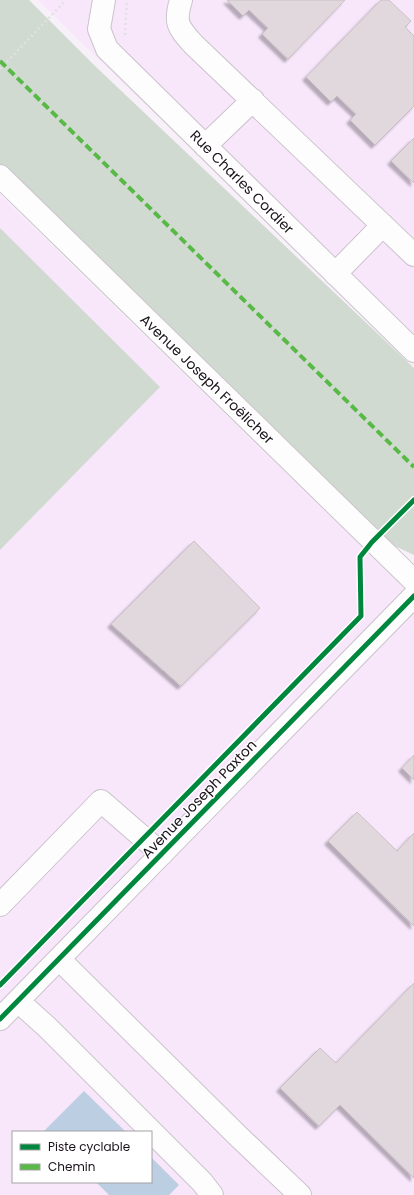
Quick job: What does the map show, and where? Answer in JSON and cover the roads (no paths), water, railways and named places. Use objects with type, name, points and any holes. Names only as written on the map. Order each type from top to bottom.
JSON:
[{"type":"street","name":"Rue Charles Cordier","points":[[104,0],[99,29],[107,49],[414,351]]},
{"type":"street","points":[[181,0],[176,17],[180,30],[414,255]]},
{"type":"street","points":[[205,146],[253,100]]},
{"type":"street","name":"Avenue Joseph Froëlicher","points":[[0,176],[414,581]]},
{"type":"street","points":[[335,274],[383,225]]},
{"type":"street","name":"Avenue Joseph Paxton","points":[[0,1019],[414,596]]},
{"type":"street","points":[[0,905],[101,801],[162,854]]},
{"type":"street","points":[[59,959],[237,1135],[300,1195]]},
{"type":"street","points":[[18,1001],[47,1027],[151,1131]]},
{"type":"street","points":[[152,1132],[202,1182],[212,1195]]},
{"type":"water","points":[[84,1091],[125,1131],[44,1131]]},
{"type":"water","points":[[152,1158],[179,1185],[169,1195],[109,1195],[97,1183],[152,1183]]}]
